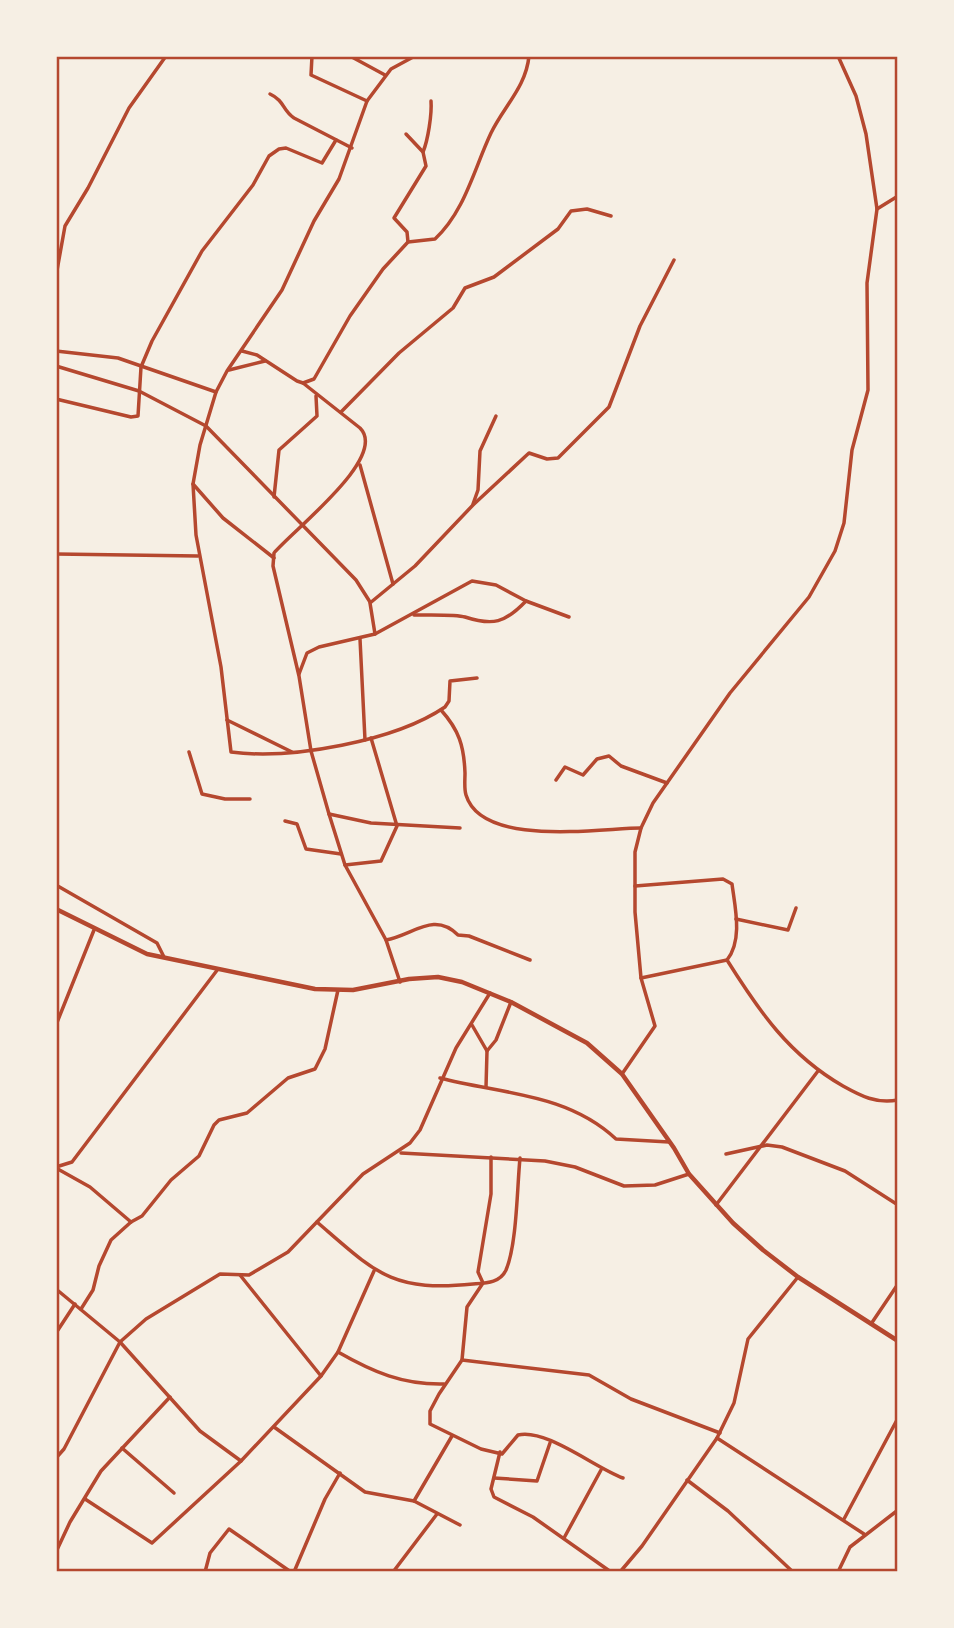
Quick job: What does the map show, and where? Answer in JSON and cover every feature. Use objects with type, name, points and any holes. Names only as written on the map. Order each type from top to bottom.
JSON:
[{"type":"street","points":[[56,276],[65,226],[89,188],[130,108],[166,56]]},
{"type":"street","points":[[312,56],[311,75],[367,101]]},
{"type":"street","points":[[350,56],[385,75]]},
{"type":"street","points":[[415,56],[385,75],[367,101],[352,148],[335,188],[314,221],[282,290],[227,371],[216,392],[193,484],[198,556],[221,667],[232,752],[294,753],[365,740],[441,710],[449,701],[450,681],[477,678]]},
{"type":"street","points":[[303,383],[310,382],[317,375],[370,285],[408,242],[435,239],[456,213],[491,134],[527,75],[529,56]]},
{"type":"street","points":[[622,1074],[655,1026],[641,978],[635,852],[641,828],[667,783],[738,682],[809,597],[835,551],[844,523],[852,450],[869,390],[867,283],[877,209],[866,134],[856,96],[838,56]]},
{"type":"street","points":[[270,94],[283,102],[288,114],[352,148]]},
{"type":"street","points":[[408,242],[407,232],[394,218],[425,170],[423,152],[428,122],[432,115],[432,101]]},
{"type":"street","points":[[406,134],[423,152]]},
{"type":"street","points":[[56,399],[135,417],[139,412],[141,367],[152,341],[202,251],[253,185],[269,156],[286,148],[322,163],[336,140]]},
{"type":"street","points":[[877,209],[898,196]]},
{"type":"street","points":[[341,412],[399,353],[453,308],[465,288],[494,277],[558,229],[571,211],[587,209],[611,216]]},
{"type":"street","points":[[56,225],[65,226]]},
{"type":"street","points":[[370,603],[415,566],[472,505],[528,453],[547,459],[558,458],[609,407],[640,326],[674,260]]},
{"type":"street","points":[[56,351],[98,354],[216,392]]},
{"type":"street","points":[[241,351],[265,360],[303,383],[341,412],[367,438],[360,465],[279,547],[274,558],[275,576],[299,676],[312,751],[341,854],[386,940],[400,982]]},
{"type":"street","points":[[227,371],[265,360]]},
{"type":"street","points":[[56,366],[139,391],[206,426],[228,445],[274,497],[356,580],[370,603],[375,634]]},
{"type":"street","points":[[274,497],[276,456],[284,443],[306,429],[317,416],[315,394]]},
{"type":"street","points":[[472,505],[478,490],[480,451],[496,416]]},
{"type":"street","points":[[360,465],[393,584]]},
{"type":"street","points":[[193,484],[223,518],[274,558]]},
{"type":"street","points":[[56,554],[198,556]]},
{"type":"street","points":[[299,676],[307,653],[319,647],[375,634],[472,581],[496,585],[526,601],[569,617]]},
{"type":"street","points":[[411,614],[462,617],[479,623],[499,621],[526,601]]},
{"type":"street","points":[[360,639],[365,740]]},
{"type":"street","points":[[441,710],[461,739],[466,795],[474,808],[488,819],[515,828],[577,833],[641,828]]},
{"type":"street","points":[[227,720],[294,753]]},
{"type":"street","points":[[345,865],[381,861],[397,826],[371,738]]},
{"type":"street","points":[[189,752],[202,794],[225,799],[250,799]]},
{"type":"street","points":[[556,780],[565,767],[583,775],[597,759],[609,757],[621,766],[667,783]]},
{"type":"street","points":[[329,814],[397,826],[439,825],[460,828]]},
{"type":"street","points":[[285,821],[297,824],[306,849],[341,854]]},
{"type":"street","points":[[635,886],[723,879],[732,884],[736,937],[727,960]]},
{"type":"street","points":[[56,885],[157,943],[164,958]]},
{"type":"street","points":[[736,919],[788,930],[796,908]]},
{"type":"street","points":[[56,909],[94,930],[164,958],[315,989],[338,990],[438,978],[511,1002],[587,1043],[622,1074],[689,1174],[716,1205],[763,1250],[798,1277],[898,1341]]},
{"type":"street","points":[[386,940],[404,937],[429,924],[440,923],[448,925],[458,935],[469,936],[530,960]]},
{"type":"street","points":[[56,1025],[94,930]]},
{"type":"street","points":[[641,978],[727,960]]},
{"type":"street","points":[[727,960],[761,1014],[786,1044],[818,1071],[870,1100],[898,1100]]},
{"type":"street","points":[[56,1168],[72,1163],[218,969]]},
{"type":"street","points":[[81,1309],[93,1290],[99,1266],[111,1240],[142,1216],[171,1180],[199,1156],[219,1120],[247,1113],[288,1078],[315,1069],[325,1049],[338,990]]},
{"type":"street","points":[[56,1458],[64,1449],[120,1342],[146,1319],[220,1274],[240,1275],[258,1271],[288,1252],[363,1174],[399,1153],[419,1130],[440,1078],[490,993]]},
{"type":"street","points":[[487,1051],[496,1040],[511,1002]]},
{"type":"street","points":[[472,1025],[487,1051],[486,1088]]},
{"type":"street","points":[[716,1205],[818,1071]]},
{"type":"street","points":[[440,1078],[562,1104],[604,1127],[616,1139],[669,1142]]},
{"type":"street","points":[[726,1154],[760,1146],[782,1147],[845,1171],[898,1205]]},
{"type":"street","points":[[399,1153],[520,1158],[575,1167],[624,1186],[655,1185],[689,1174]]},
{"type":"street","points":[[483,1283],[478,1272],[491,1194],[491,1157]]},
{"type":"street","points":[[317,1222],[374,1271],[421,1286],[483,1283],[501,1278],[506,1270],[520,1158]]},
{"type":"street","points":[[56,1168],[90,1187],[131,1222]]},
{"type":"street","points":[[85,1499],[152,1543],[241,1461],[321,1376],[338,1352],[374,1271]]},
{"type":"street","points":[[240,1275],[321,1376]]},
{"type":"street","points":[[620,1572],[717,1438],[734,1403],[748,1339],[798,1277]]},
{"type":"street","points":[[483,1283],[467,1307],[462,1360],[444,1384],[429,1418],[430,1424],[452,1436],[481,1449],[500,1452]]},
{"type":"street","points":[[871,1324],[898,1284]]},
{"type":"street","points":[[56,1289],[120,1342],[200,1431],[241,1461]]},
{"type":"street","points":[[56,1332],[75,1304]]},
{"type":"street","points":[[338,1352],[376,1373],[417,1383],[444,1384]]},
{"type":"street","points":[[462,1360],[589,1375],[631,1399],[720,1433]]},
{"type":"street","points":[[56,1552],[101,1471],[170,1397]]},
{"type":"street","points":[[844,1519],[898,1418]]},
{"type":"street","points":[[274,1427],[365,1492],[414,1502],[460,1525]]},
{"type":"street","points":[[611,1572],[533,1517],[494,1497],[491,1489],[500,1452],[523,1434],[534,1433],[601,1470],[624,1478]]},
{"type":"street","points":[[414,1502],[452,1436]]},
{"type":"street","points":[[717,1438],[779,1481],[844,1519],[864,1534]]},
{"type":"street","points":[[495,1478],[537,1481],[551,1443]]},
{"type":"street","points":[[122,1448],[174,1493]]},
{"type":"street","points":[[564,1538],[601,1470]]},
{"type":"street","points":[[205,1572],[210,1553],[229,1530],[293,1572],[325,1499],[340,1474]]},
{"type":"street","points":[[687,1480],[728,1511],[793,1572]]},
{"type":"street","points":[[838,1572],[850,1547],[898,1510]]},
{"type":"street","points":[[393,1572],[437,1514]]}]
